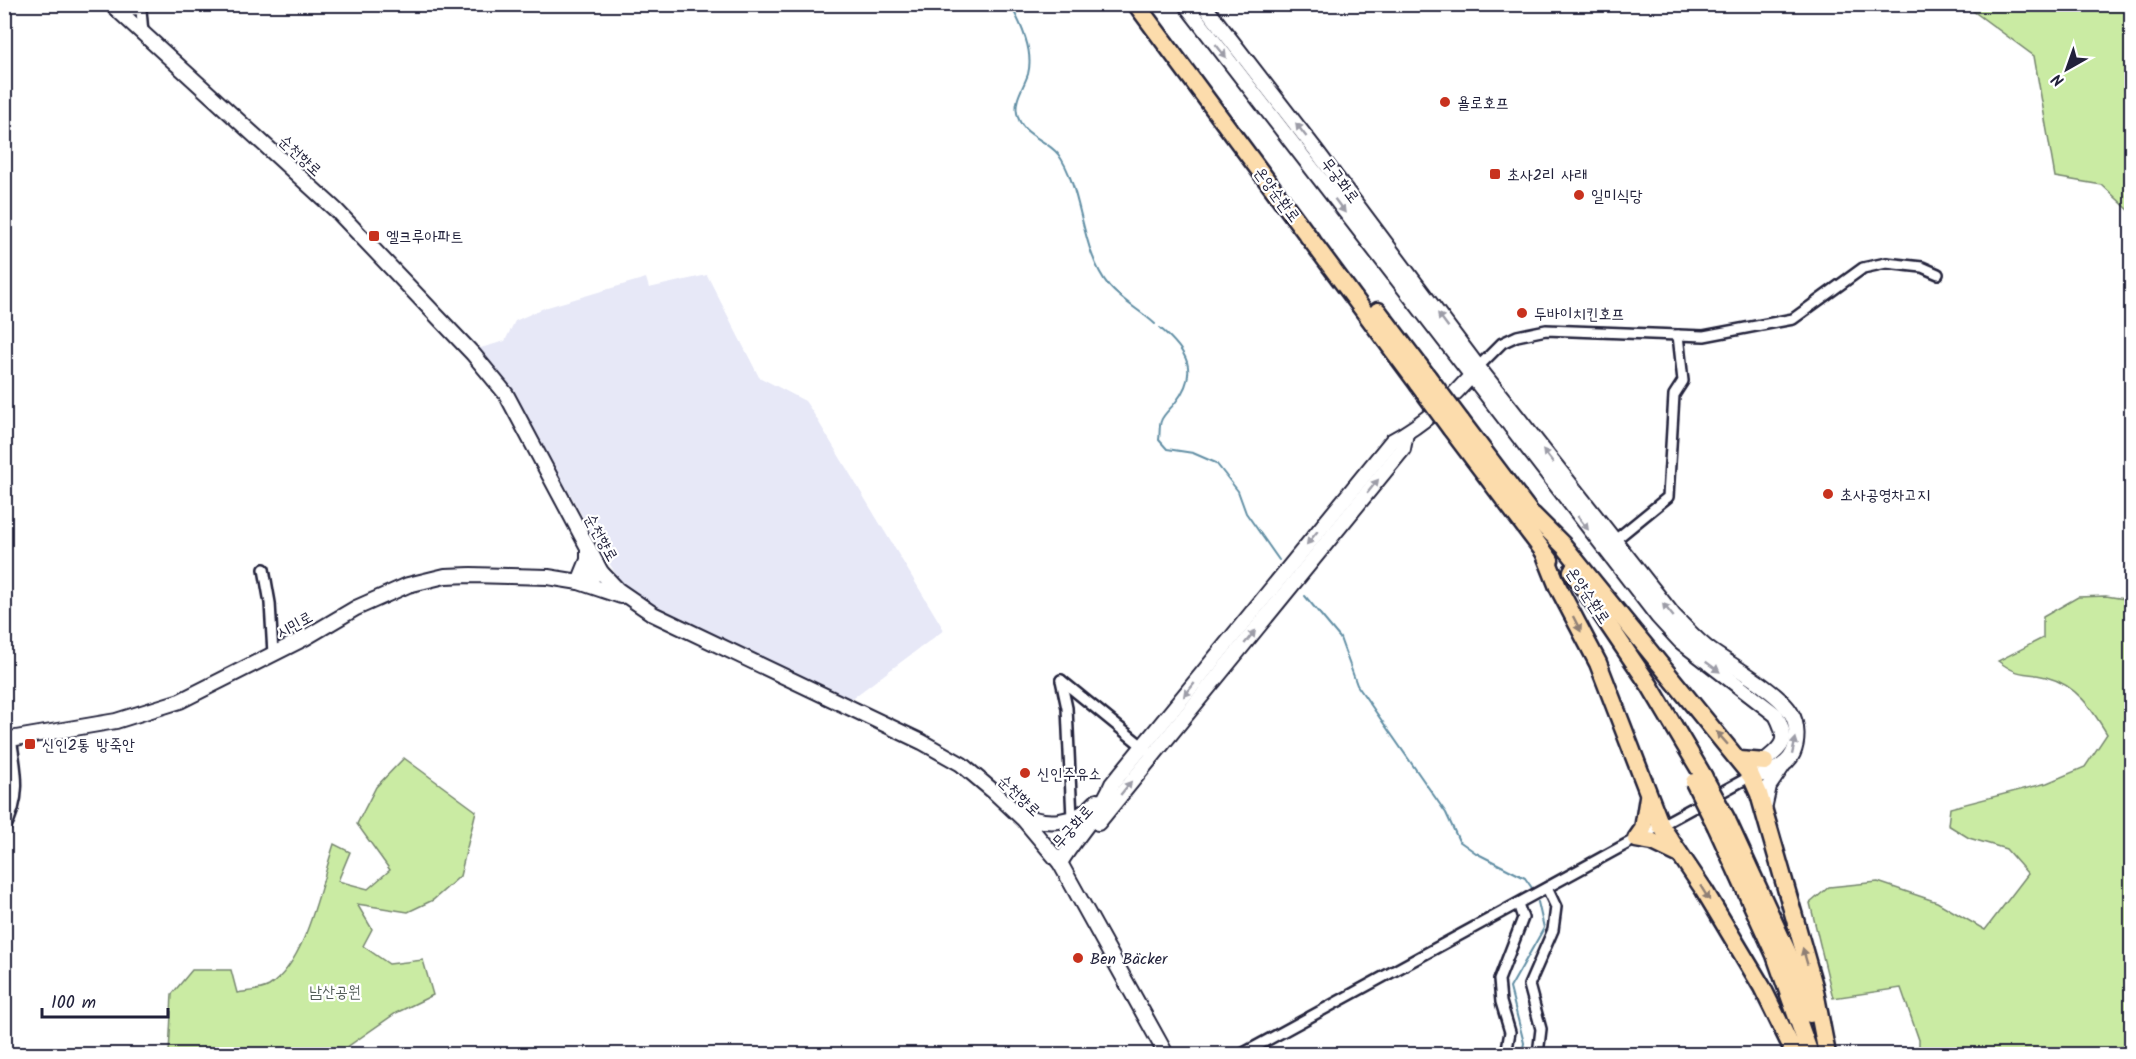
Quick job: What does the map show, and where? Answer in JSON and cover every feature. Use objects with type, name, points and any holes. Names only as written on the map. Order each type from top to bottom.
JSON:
[{"type":"highway","name":"온양순환로","points":[[1136,4],[1423,380]]},
{"type":"highway","name":"온양순환로","points":[[1148,4],[1423,380]]},
{"type":"highway","points":[[1423,380],[1456,425]]},
{"type":"highway","name":"온양순환로","points":[[1456,425],[1533,515],[1650,686],[1699,779]]},
{"type":"highway","name":"온양순환로","points":[[1456,425],[1620,659],[1699,779]]},
{"type":"highway","points":[[1533,515],[1564,546],[1751,776],[1764,811],[1814,986],[1826,1054]]},
{"type":"highway","points":[[1544,552],[1558,587],[1598,663],[1661,826],[1762,987],[1795,1054]]},
{"type":"highway","points":[[1740,760],[1765,762]]},
{"type":"highway","points":[[1699,779],[1789,955],[1826,1054]]},
{"type":"highway","points":[[1648,795],[1643,829],[1636,839],[1653,842],[1682,857]]},
{"type":"highway","points":[[1722,823],[1775,955],[1810,1054]]},
{"type":"street","name":"무궁화로","points":[[1185,4],[1474,372]]},
{"type":"street","name":"무궁화로","points":[[1203,4],[1315,149],[1474,372]]},
{"type":"street","points":[[113,7],[144,7]]},
{"type":"street","name":"순천향로","points":[[113,7],[337,211],[473,354],[506,394],[602,572],[629,598],[653,614],[922,742],[961,764],[1012,808],[1060,863],[1166,1053]]},
{"type":"street","points":[[129,21],[144,7]]},
{"type":"street","points":[[144,7],[144,35]]},
{"type":"street","points":[[1474,372],[1492,350],[1502,343],[1546,330],[1704,336],[1793,319],[1863,268],[1886,263],[1922,267],[1938,274]]},
{"type":"street","points":[[1614,540],[1668,497],[1674,395],[1683,381],[1678,335]]},
{"type":"street","name":"무궁화로","points":[[1060,863],[1078,848],[1148,751],[1392,441],[1406,433],[1456,392],[1474,372]]},
{"type":"street","points":[[1474,372],[1674,616],[1690,633],[1791,712],[1796,746],[1767,790],[1764,811]]},
{"type":"street","points":[[1242,1054],[1751,776],[1777,754],[1782,746],[1781,726],[1776,715],[1705,662],[1658,617],[1474,372]]},
{"type":"street","points":[[579,582],[588,560],[588,545]]},
{"type":"street","points":[[264,569],[270,603],[273,654]]},
{"type":"street","points":[[579,582],[602,572]]},
{"type":"street","name":"시민로","points":[[8,740],[143,714],[180,701],[273,654],[356,608],[417,582],[445,576],[471,574],[548,577],[579,582],[629,598]]},
{"type":"street","points":[[1072,818],[1067,708],[1061,680],[1148,751]]},
{"type":"street","points":[[4,830],[17,801],[18,780],[8,740]]},
{"type":"street","name":"무궁화로","points":[[1060,863],[1072,843],[1107,797],[1112,784],[1148,751]]},
{"type":"street","points":[[1751,776],[1762,776],[1784,765]]},
{"type":"street","points":[[1012,808],[1024,815],[1047,822],[1072,818],[1092,807],[1112,784]]},
{"type":"street","points":[[1538,1054],[1541,1029],[1529,985],[1555,923],[1556,907],[1547,888]]},
{"type":"street","points":[[1506,1054],[1510,1032],[1501,1002],[1499,980],[1523,918],[1518,904]]},
{"type":"shaded area","points":[[707,275],[759,377],[805,401],[944,630],[850,700],[678,619],[638,597],[620,582],[518,403],[477,349],[505,341],[515,321],[544,308],[646,278],[649,288]]},
{"type":"green space","points":[[1965,5],[2131,5],[2131,212],[2102,185],[2055,177],[2034,56]]},
{"type":"green space","points":[[2106,596],[2131,600],[2131,1054],[1919,1054],[1919,1040],[1901,988],[1833,998],[1810,903],[1829,887],[1878,882],[1937,902],[1985,930],[2028,874],[2006,849],[1969,838],[1948,825],[1950,808],[2047,783],[2085,767],[2107,734],[2096,716],[2075,692],[2057,681],[2017,672],[1998,661],[2043,638],[2043,617],[2078,597]]},
{"type":"green space","name":"남산공원","points":[[404,758],[476,811],[460,876],[433,900],[408,912],[357,904],[372,929],[363,946],[389,964],[423,960],[433,995],[396,1013],[337,1054],[169,1054],[172,994],[192,970],[231,970],[237,993],[266,988],[282,974],[303,941],[311,921],[334,844],[350,852],[338,881],[368,889],[390,870],[357,824],[376,787]]},
{"type":"waterway","points":[[1010,4],[1022,29],[1029,56],[1028,74],[1016,108],[1019,121],[1028,132],[1053,149],[1066,168],[1092,255],[1109,286],[1155,324]]},
{"type":"waterway","points":[[1160,328],[1183,353],[1188,371],[1183,392],[1163,416],[1159,440],[1167,449],[1193,453],[1216,463],[1238,491],[1246,513],[1279,560]]},
{"type":"waterway","points":[[1305,596],[1340,638],[1357,685],[1446,813],[1459,841],[1476,853],[1525,878],[1532,888]]},
{"type":"waterway","points":[[1522,1054],[1524,1043],[1510,988],[1544,928],[1538,902]]},
{"type":"place","name":"욜로호프","points":[[1445,102]]},
{"type":"place","name":"초사2리 사래","points":[[1495,174]]},
{"type":"place","name":"일미식당","points":[[1579,195]]},
{"type":"place","name":"엘크루아파트","points":[[374,236]]},
{"type":"place","name":"두바이치킨호프","points":[[1522,313]]},
{"type":"place","name":"초사공영차고지","points":[[1828,494]]},
{"type":"place","name":"신인2통 방죽안","points":[[30,744]]},
{"type":"place","name":"신인주유소","points":[[1025,773]]},
{"type":"place","name":"Ben Bäcker","points":[[1078,958]]}]
